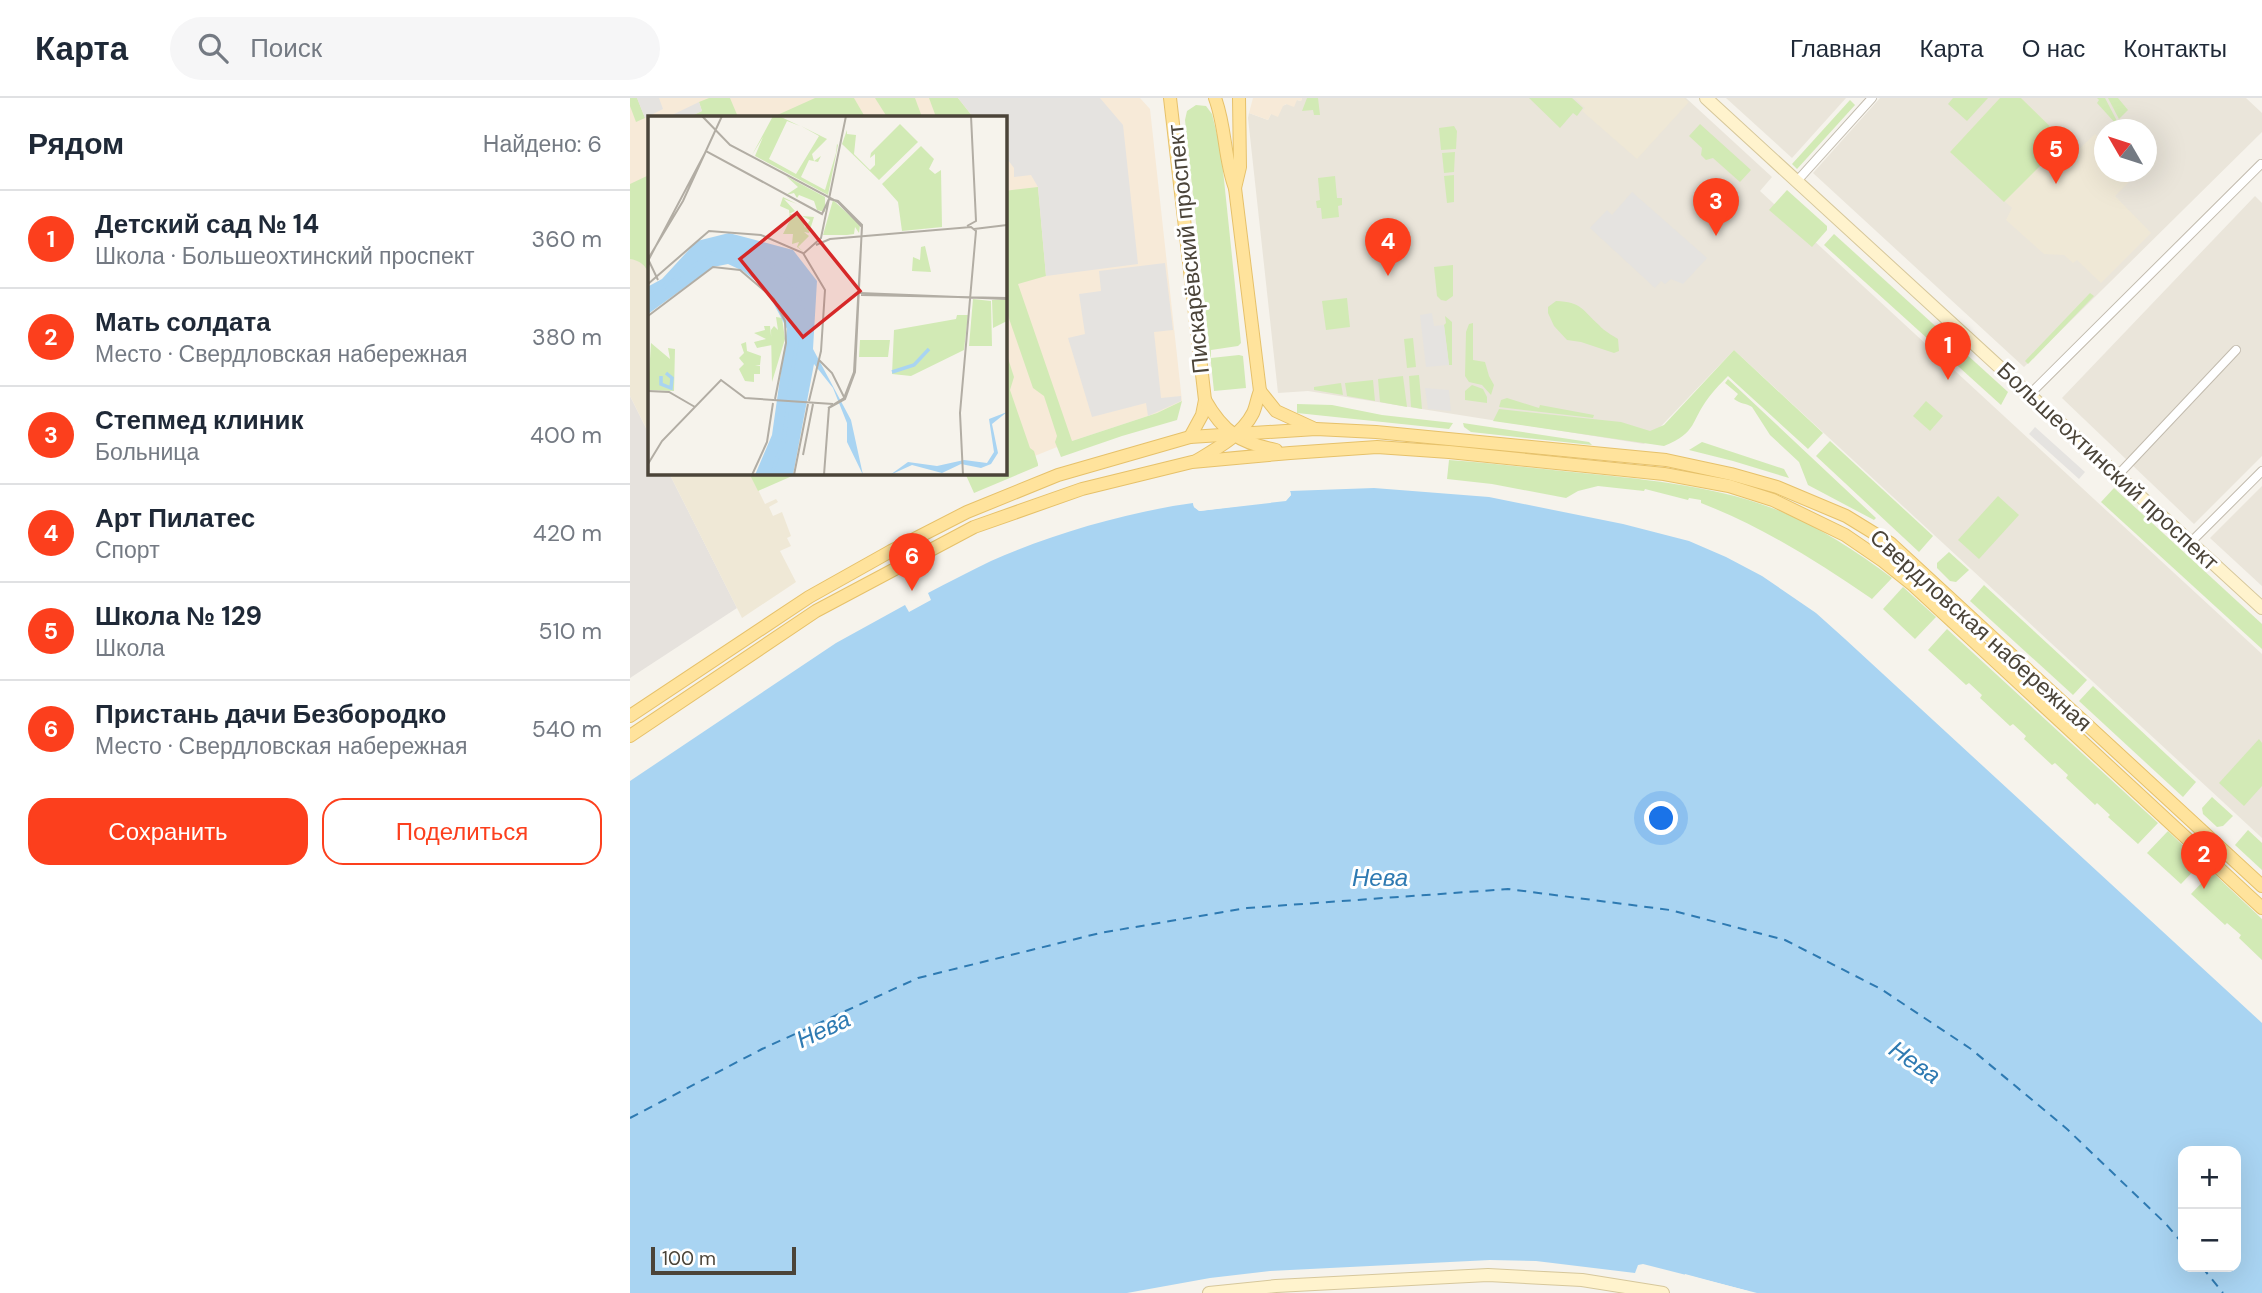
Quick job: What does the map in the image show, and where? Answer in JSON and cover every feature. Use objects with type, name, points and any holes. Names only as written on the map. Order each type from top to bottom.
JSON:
[{"type":"main road","name":"Пискарёвский проспект","points":[[1170,98],[1205,400],[1202,415],[1190,437]]},
{"type":"main road","points":[[1172,113],[1182,98]]},
{"type":"main road","name":"Пискарёвский проспект","points":[[1205,400],[1216,420],[1233,435],[1245,425],[1253,412],[1259,391],[1235,188],[1228,170],[1220,110],[1215,98]]},
{"type":"main road","points":[[1235,188],[1240,167],[1238,98]]},
{"type":"main road","points":[[1259,391],[1276,411],[1316,429]]},
{"type":"main road","name":"Свердловская набережная","points":[[630,716],[808,597],[967,512],[1046,479],[1190,437],[1316,429],[1431,436],[1666,460],[1777,487],[1846,516],[1890,542],[2262,886]]},
{"type":"main road","name":"Свердловская набережная","points":[[1233,435],[1264,448],[1290,453]]},
{"type":"main road","name":"Свердловская набережная","points":[[1192,463],[1233,435]]},
{"type":"main road","name":"Свердловская набережная","points":[[630,736],[816,611],[974,527],[1082,489],[1192,463],[1377,447],[1664,474],[1729,486],[1773,500],[1845,535],[1903,576],[2262,908]]},
{"type":"street","name":"Большеохтинский проспект","points":[[1706,98],[2262,608]]},
{"type":"street","points":[[1797,181],[1872,98]]},
{"type":"street","points":[[2030,394],[2261,164]]},
{"type":"street","points":[[2118,475],[2236,350]]},
{"type":"street","points":[[2191,542],[2262,471]]},
{"type":"street","points":[[1209,1293],[1276,1286],[1488,1275],[1582,1280],[1663,1293]]},
{"type":"shaded area","points":[[630,98],[1140,98],[1150,109],[1182,401],[1157,413],[1072,441],[1006,468],[1006,116],[648,116],[648,272],[645,265],[630,259]]},
{"type":"shaded area","points":[[637,98],[659,98],[663,109],[645,118]]},
{"type":"shaded area","points":[[958,98],[1100,98],[1123,125],[1138,264],[1046,276],[1038,187],[1031,175],[1014,177],[1014,168],[1006,157],[1006,116],[972,116]]},
{"type":"shaded area","points":[[1253,98],[1302,98],[1301,101],[1297,100],[1294,107],[1286,104],[1278,117],[1271,114],[1268,120],[1249,113]]},
{"type":"shaded area","points":[[1302,98],[1686,98],[1772,177],[1760,191],[2262,654],[2262,838],[1734,350],[1644,444],[1308,391],[1278,393],[1248,118],[1249,113],[1268,120],[1271,114],[1282,106],[1301,101]]},
{"type":"shaded area","points":[[1574,98],[1684,98],[1689,102],[1637,159],[1582,111],[1585,108]]},
{"type":"shaded area","points":[[1726,98],[1846,98],[1792,158]]},
{"type":"shaded area","points":[[1880,98],[2246,98],[2262,113],[2262,132],[2024,367],[1813,173]]},
{"type":"shaded area","points":[[2000,98],[2021,98],[2076,152],[2094,135],[2094,182],[2129,182],[2115,196],[2151,233],[2101,283],[2077,260],[2073,263],[2064,255],[2044,254],[2006,220],[2012,208],[1950,152]]},
{"type":"shaded area","points":[[699,102],[702,111],[691,116],[670,116]]},
{"type":"shaded area","points":[[1632,192],[1707,258],[1683,284],[1671,279],[1665,284],[1661,281],[1655,288],[1590,228],[1607,210],[1612,215]]},
{"type":"shaded area","points":[[2255,196],[2262,203],[2262,456],[2194,524],[2062,398]]},
{"type":"shaded area","points":[[630,259],[645,265],[648,272],[648,432],[630,396]]},
{"type":"shaded area","points":[[1165,263],[1173,330],[1154,332],[1161,398],[1181,396],[1181,401],[1148,416],[1146,403],[1092,417],[1068,338],[1085,334],[1079,294],[1101,291],[1099,271]]},
{"type":"shaded area","points":[[1432,313],[1434,326],[1444,325],[1449,365],[1426,367],[1420,315]]},
{"type":"shaded area","points":[[1425,388],[1449,390],[1451,411],[1428,409]]},
{"type":"shaded area","points":[[630,396],[648,432],[648,474],[670,474],[737,608],[630,678]]},
{"type":"shaded area","points":[[2035,427],[2085,472],[2079,479],[2029,434]]},
{"type":"shaded area","points":[[670,474],[750,474],[765,504],[776,499],[778,502],[769,507],[773,516],[782,512],[791,536],[787,538],[791,546],[780,551],[796,582],[742,618]]},
{"type":"shaded area","points":[[2262,486],[2262,586],[2210,538]]},
{"type":"green space","points":[[630,98],[637,98],[645,118],[636,122]]},
{"type":"green space","points":[[709,98],[730,98],[738,116],[691,116],[702,111],[699,102]]},
{"type":"green space","points":[[815,98],[854,98],[864,116],[775,116]]},
{"type":"green space","points":[[875,98],[915,98],[922,116],[886,116]]},
{"type":"green space","points":[[929,98],[958,98],[972,116],[936,116]]},
{"type":"green space","points":[[1307,98],[1318,98],[1320,115],[1314,115],[1313,110],[1302,111]]},
{"type":"green space","points":[[1529,98],[1572,98],[1583,108],[1577,116],[1573,113],[1560,128]]},
{"type":"green space","points":[[1953,98],[1988,98],[1967,121],[1948,104]]},
{"type":"green space","points":[[2000,98],[2021,98],[2065,141],[2004,202],[1950,152]]},
{"type":"green space","points":[[2097,98],[2105,98],[2116,119],[2111,119],[2097,103]]},
{"type":"green space","points":[[2108,98],[2118,98],[2128,110],[2119,119]]},
{"type":"green space","points":[[1850,100],[1855,105],[1797,169],[1792,164]]},
{"type":"green space","points":[[1196,105],[1206,106],[1212,114],[1221,151],[1241,343],[1238,346],[1211,350],[1211,358],[1243,356],[1246,388],[1214,391],[1185,120],[1187,111]]},
{"type":"green space","points":[[1700,124],[1751,170],[1740,182],[1713,158],[1706,160],[1701,155],[1702,148],[1689,136]]},
{"type":"green space","points":[[1454,126],[1457,131],[1456,149],[1441,150],[1439,128]]},
{"type":"green space","points":[[1455,152],[1454,172],[1444,173],[1442,153]]},
{"type":"green space","points":[[648,175],[648,272],[642,264],[630,259],[630,184]]},
{"type":"green space","points":[[1454,175],[1454,202],[1447,203],[1444,176]]},
{"type":"green space","points":[[1335,176],[1337,198],[1342,198],[1342,205],[1338,206],[1339,217],[1322,219],[1321,208],[1317,208],[1316,201],[1320,200],[1318,178]]},
{"type":"green space","points":[[1038,187],[1046,276],[1018,284],[1072,441],[1157,413],[1182,401],[1177,420],[1061,457],[1044,396],[1033,388],[1006,310],[1006,191]]},
{"type":"green space","points":[[1787,190],[1827,226],[1827,230],[1812,247],[1769,210]]},
{"type":"green space","points":[[1834,234],[2008,392],[2001,405],[1824,245]]},
{"type":"green space","points":[[1453,265],[1453,296],[1446,301],[1441,300],[1437,296],[1434,267]]},
{"type":"green space","points":[[2090,293],[2094,296],[2028,364],[2025,361]]},
{"type":"green space","points":[[1347,298],[1350,327],[1326,330],[1322,301]]},
{"type":"green space","points":[[1556,301],[1571,303],[1581,308],[1618,339],[1619,351],[1614,353],[1567,340],[1554,326],[1548,313],[1548,307]]},
{"type":"green space","points":[[1445,316],[1452,322],[1452,365],[1449,365]]},
{"type":"green space","points":[[1473,323],[1473,360],[1485,362],[1494,385],[1491,395],[1482,385],[1469,382],[1465,376],[1466,332],[1469,324]]},
{"type":"green space","points":[[1413,338],[1416,367],[1407,368],[1404,339]]},
{"type":"green space","points":[[1734,350],[1823,433],[1808,449],[1728,376],[1709,397],[1688,431],[1664,446],[1493,421],[1499,409],[1621,422],[1650,431],[1664,425]]},
{"type":"green space","points":[[1006,352],[1014,377],[1010,390],[1038,466],[974,493],[965,474],[1006,474]]},
{"type":"green space","points":[[1419,375],[1422,409],[1411,407],[1409,376]]},
{"type":"green space","points":[[1403,376],[1407,407],[1380,402],[1378,379]]},
{"type":"green space","points":[[1728,379],[1876,518],[1874,520],[1808,485],[1799,462],[1770,435],[1752,407],[1734,399],[1738,394],[1725,383]]},
{"type":"green space","points":[[1373,380],[1375,401],[1347,396],[1345,383]]},
{"type":"green space","points":[[1341,383],[1343,395],[1314,390],[1314,387]]},
{"type":"green space","points":[[1472,385],[1483,389],[1487,403],[1465,400],[1465,391]]},
{"type":"green space","points":[[1507,398],[1539,408],[1540,405],[1594,415],[1593,418],[1499,407],[1501,400]]},
{"type":"green space","points":[[1926,401],[1943,416],[1930,431],[1913,416]]},
{"type":"green space","points":[[1297,404],[1332,405],[1382,415],[1453,423],[1449,429],[1297,413]]},
{"type":"green space","points":[[1463,423],[1589,442],[1592,445],[1471,432]]},
{"type":"green space","points":[[1830,441],[1933,536],[1919,552],[1816,456]]},
{"type":"green space","points":[[1702,442],[1784,469],[1789,478],[1689,450]]},
{"type":"green space","points":[[1449,460],[1648,480],[1723,493],[1772,508],[1804,522],[1850,548],[1892,578],[1872,599],[1790,546],[1701,503],[1701,500],[1688,500],[1645,489],[1598,486],[1578,491],[1566,498],[1492,484],[1447,479]]},
{"type":"green space","points":[[750,474],[797,474],[758,491]]},
{"type":"green space","points":[[2114,488],[2262,624],[2262,649],[2101,502]]},
{"type":"green space","points":[[1998,496],[2019,515],[1979,559],[1958,540]]},
{"type":"green space","points":[[1949,552],[1969,570],[1956,582],[1950,581],[1937,568],[1937,563]]},
{"type":"green space","points":[[1984,585],[2087,680],[2073,695],[1970,601]]},
{"type":"green space","points":[[1903,587],[1936,617],[1915,639],[1883,609]]},
{"type":"green space","points":[[1947,629],[2158,823],[2138,844],[2108,817],[2110,815],[2097,803],[2095,805],[2066,778],[2068,775],[2055,763],[2052,765],[2024,739],[2026,736],[2013,724],[2010,726],[1980,698],[1982,695],[1969,683],[1966,685],[1928,650]]},
{"type":"green space","points":[[2093,686],[2196,782],[2183,797],[2079,701]]},
{"type":"green space","points":[[2259,739],[2262,743],[2262,786],[2244,806],[2219,783]]},
{"type":"green space","points":[[2212,797],[2233,816],[2223,826],[2217,827],[2203,814],[2202,808]]},
{"type":"green space","points":[[2248,830],[2262,843],[2262,870],[2235,845]]},
{"type":"green space","points":[[2168,831],[2201,863],[2181,884],[2147,853]]},
{"type":"green space","points":[[2212,872],[2262,919],[2262,960],[2239,938],[2241,935],[2227,923],[2225,925],[2191,894]]},
{"type":"water","name":"Нева","points":[[1374,488],[1489,497],[1623,524],[1689,541],[1726,557],[1762,576],[1816,613],[2262,1023],[2262,1293],[1757,1293],[1643,1264],[1638,1265],[1635,1273],[1536,1261],[1490,1260],[1270,1271],[1210,1278],[1127,1293],[630,1293],[630,781],[836,643],[905,605],[909,612],[931,600],[928,593],[1014,551],[1064,533],[1142,512],[1193,503],[1200,511],[1286,501],[1291,495],[1290,491]]},
{"type":"pier","points":[[1290,491],[1291,495],[1286,500],[1199,511],[1193,503],[1200,507],[1284,497]]},
{"type":"pier","points":[[1685,1274],[1748,1291],[1747,1293],[1684,1278]]},
{"type":"ferry route","points":[[630,1118],[762,1049],[918,978],[1100,933],[1247,908],[1508,889],[1670,910],[1785,940],[1881,989],[1971,1049],[2067,1129],[2178,1238]]},
{"type":"ferry route","points":[[2206,1272],[2223,1293]]},
{"type":"place","name":"Школа № 129","points":[[2056,184]]},
{"type":"place","name":"Степмед клиник","points":[[1716,236]]},
{"type":"place","name":"Арт Пилатес","points":[[1388,276]]},
{"type":"place","name":"Детский сад № 14","points":[[1948,380]]},
{"type":"place","name":"Пристань дачи Безбородко","points":[[912,591]]},
{"type":"place","name":"Мать солдата","points":[[2204,889]]}]
